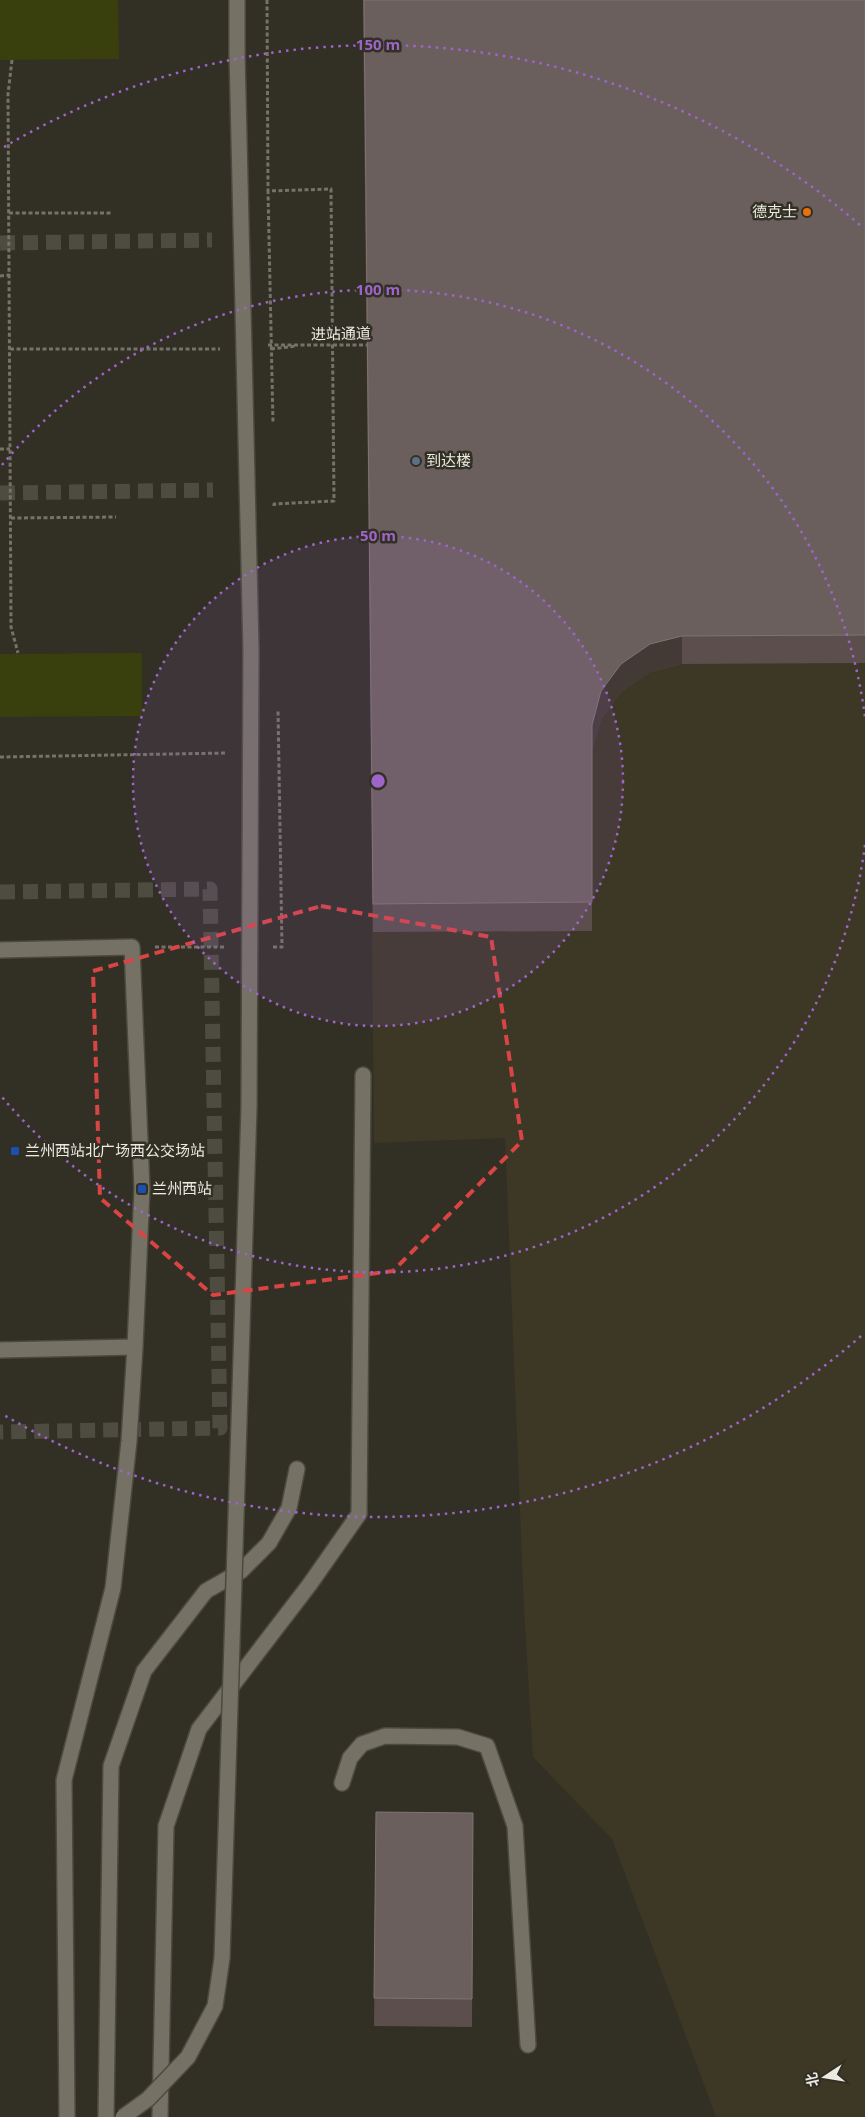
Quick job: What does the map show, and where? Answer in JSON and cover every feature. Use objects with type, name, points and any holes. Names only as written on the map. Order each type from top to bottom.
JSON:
[{"type":"lane","points":[[123,2117],[148,2099],[188,2057],[215,2006],[222,1958],[249,1107],[251,650],[237,0]]},
{"type":"lane","points":[[0,950],[132,947],[142,1189],[130,1441],[113,1588],[64,1780],[66,2117]]},
{"type":"lane","points":[[160,2117],[166,1826],[199,1729],[278,1627],[359,1514],[363,1075]]},
{"type":"lane","points":[[0,1350],[135,1347]]},
{"type":"lane","points":[[106,2117],[111,1766],[144,1670],[206,1591],[241,1571],[269,1543],[288,1508],[298,1469]]},
{"type":"lane","points":[[342,1784],[350,1758],[362,1744],[385,1736],[458,1737],[487,1746],[515,1826],[528,2045]]},
{"type":"path","points":[[267,0],[268,190],[273,426]]},
{"type":"path","points":[[12,60],[8,94],[11,628],[18,654]]},
{"type":"path","points":[[268,190],[331,189],[334,501]]},
{"type":"path","points":[[9,213],[112,213]]},
{"type":"path","points":[[0,276],[10,275]]},
{"type":"path","name":"进站通道","points":[[262,349],[297,346],[377,345]]},
{"type":"path","points":[[10,349],[224,349]]},
{"type":"path","points":[[0,449],[10,449]]},
{"type":"path","points":[[274,494],[274,504]]},
{"type":"path","points":[[11,518],[116,517]]},
{"type":"path","points":[[269,752],[278,751]]},
{"type":"path","points":[[0,757],[171,756],[230,753]]},
{"type":"highlighted area","points":[[321,906],[491,937],[522,1141],[393,1271],[213,1295],[100,1198],[93,971]]},
{"type":"shaded area","points":[[363,0],[865,0],[865,2117],[716,2117],[612,1839],[533,1757],[524,1610],[505,1138],[374,1143]]},
{"type":"green space","points":[[0,0],[118,0],[119,59],[0,60]]},
{"type":"green space","points":[[142,653],[142,716],[0,717],[0,654]]},
{"type":"building","points":[[364,0],[865,0],[865,635],[682,636],[650,644],[621,664],[601,691],[592,725],[592,902],[373,904]]},
{"type":"building","points":[[376,1812],[473,1813],[472,1999],[374,1998]]},
{"type":"tunnel","points":[[0,243],[212,240]]},
{"type":"tunnel","points":[[0,493],[213,490]]},
{"type":"tunnel","points":[[0,892],[210,889],[220,1428],[0,1432]]},
{"type":"place","name":"德克士","points":[[807,212]]},
{"type":"place","name":"到达楼","points":[[416,461]]},
{"type":"place","name":"兰州西站北广场西公交场站","points":[[15,1151]]},
{"type":"place","name":"兰州西站","points":[[142,1189]]}]
